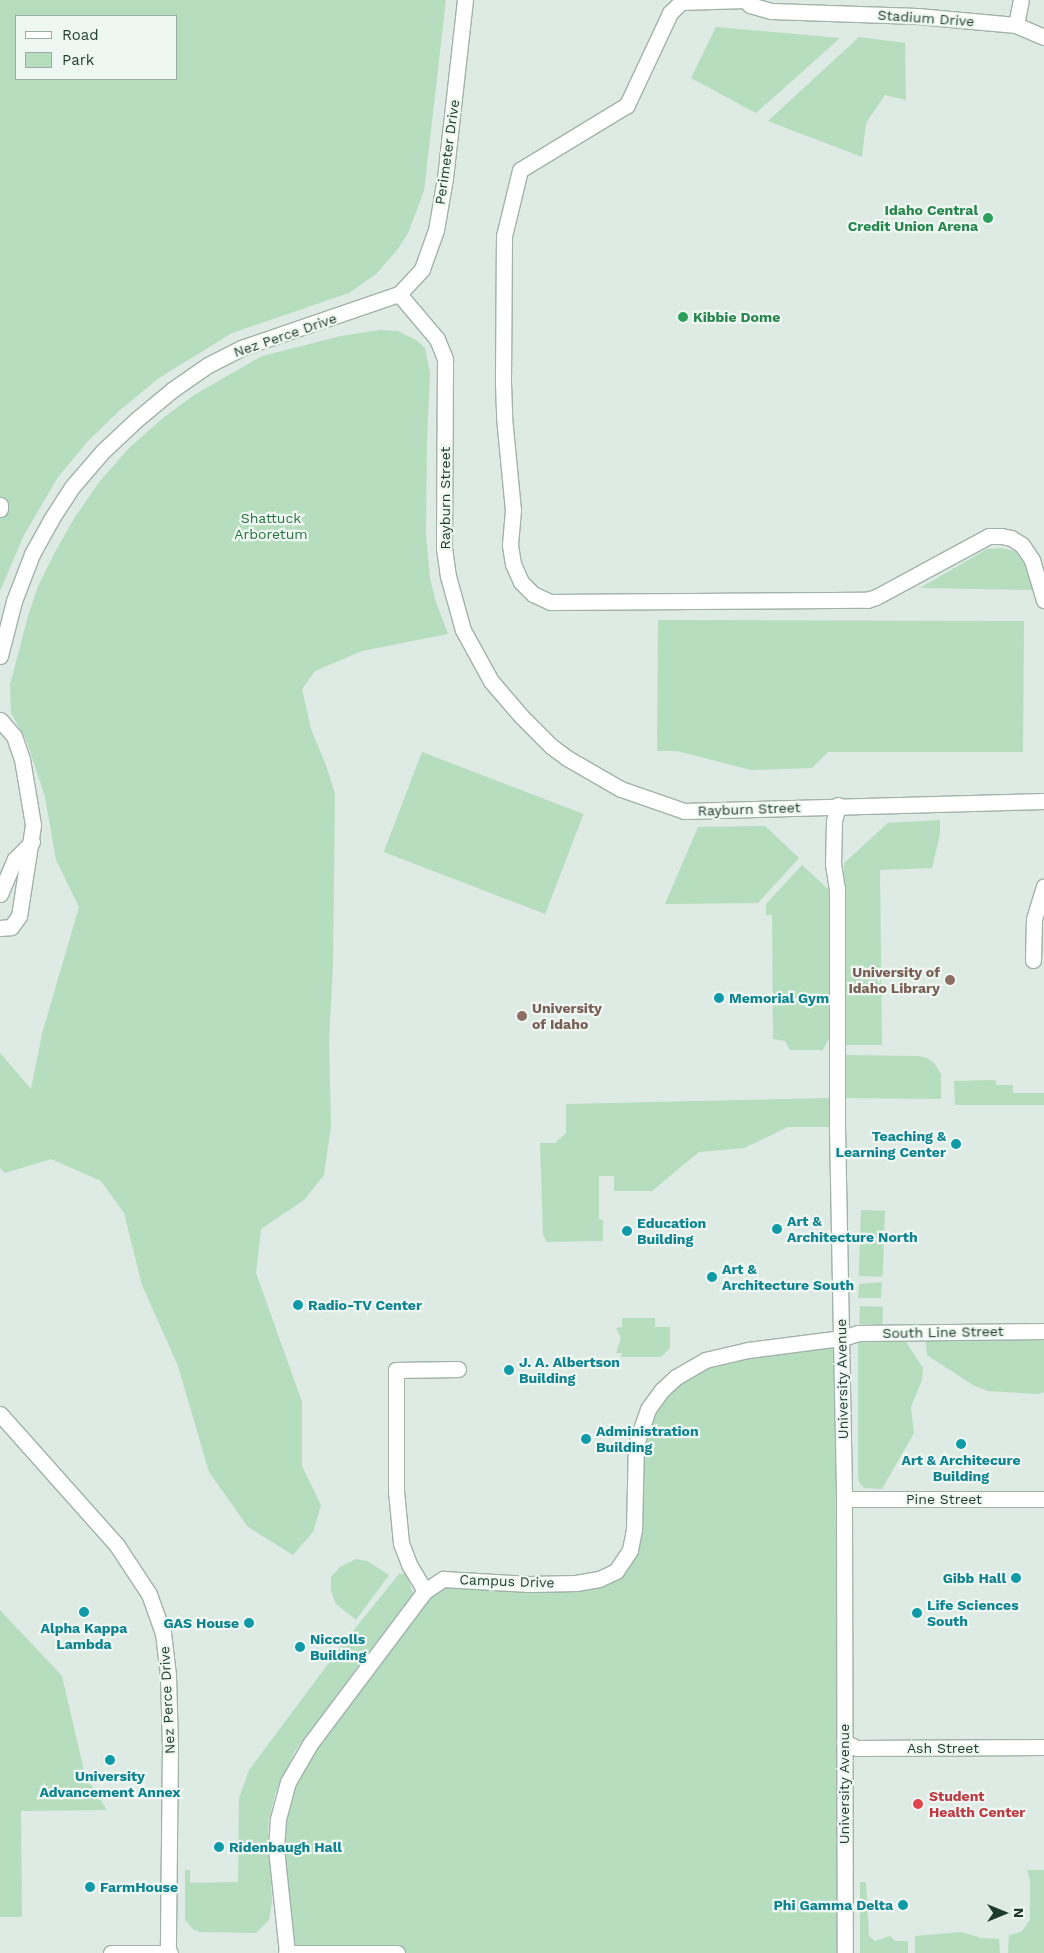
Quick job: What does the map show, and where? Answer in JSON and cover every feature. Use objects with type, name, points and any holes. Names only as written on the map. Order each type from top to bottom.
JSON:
[{"type":"street","name":"Perimeter Drive","points":[[400,294],[422,269],[436,230],[445,178],[466,0]]},
{"type":"street","name":"Stadium Drive","points":[[1044,37],[1016,25],[802,6],[771,11],[750,5],[745,0],[682,2],[670,13],[628,105],[520,170],[504,236],[503,383],[504,417],[513,510],[510,545],[514,564],[521,582],[533,594],[550,602],[572,604],[867,600],[876,597],[989,536],[1011,538],[1022,545],[1032,560],[1044,600]]},
{"type":"street","points":[[1016,25],[1021,0]]},
{"type":"street","name":"Nez Perce Drive","points":[[0,656],[2,640],[14,602],[32,554],[50,521],[72,488],[103,451],[136,420],[194,375],[241,348],[400,294]]},
{"type":"street","name":"Rayburn Street","points":[[400,294],[438,338],[444,352],[444,548],[448,576],[467,638],[492,681],[509,704],[551,746],[567,758],[621,789],[684,811],[776,810],[838,805],[1044,801]]},
{"type":"street","points":[[0,720],[14,736],[22,759],[33,825],[32,842],[19,916],[11,926],[0,928]]},
{"type":"street","name":"University Avenue","points":[[838,805],[834,821],[833,864],[837,888],[837,1127],[844,1499],[845,1953]]},
{"type":"street","points":[[0,894],[15,860],[32,842]]},
{"type":"street","points":[[1033,960],[1034,919],[1044,886]]},
{"type":"street","name":"South Line Street","points":[[842,1338],[858,1333],[1044,1331]]},
{"type":"street","name":"Campus Drive","points":[[287,1953],[276,1848],[278,1819],[288,1782],[310,1744],[424,1590],[443,1579],[529,1584],[576,1582],[599,1579],[616,1570],[630,1550],[634,1530],[636,1444],[648,1409],[662,1390],[676,1377],[704,1360],[748,1350],[842,1338]]},
{"type":"street","points":[[424,1590],[409,1564],[402,1543],[396,1490],[396,1370],[458,1369]]},
{"type":"street","name":"Nez Perce Drive","points":[[0,1414],[116,1544],[149,1594],[163,1633],[168,1675],[170,1745],[169,1953]]},
{"type":"street","name":"Pine Street","points":[[844,1499],[1044,1499]]},
{"type":"street","name":"Ash Street","points":[[844,1742],[856,1748],[1044,1747]]},
{"type":"street","points":[[111,1953],[169,1953]]},
{"type":"street","points":[[287,1953],[397,1953]]},
{"type":"green space","points":[[0,0],[446,0],[424,191],[408,233],[398,249],[376,274],[349,293],[232,333],[159,378],[120,410],[88,441],[58,477],[24,535],[0,591]]},
{"type":"green space","points":[[716,27],[840,38],[756,113],[691,78]]},
{"type":"green space","points":[[859,37],[905,43],[906,100],[885,95],[866,123],[862,157],[768,121]]},
{"type":"green space","name":"Shattuck Arboretum","points":[[380,330],[398,331],[416,340],[425,348],[430,373],[426,535],[430,578],[436,602],[448,634],[362,651],[315,671],[302,689],[311,729],[326,765],[335,794],[333,964],[329,1041],[331,1126],[324,1175],[304,1200],[261,1229],[256,1273],[302,1402],[302,1466],[321,1505],[313,1532],[293,1555],[248,1527],[209,1472],[178,1366],[142,1285],[124,1213],[101,1181],[51,1159],[5,1173],[0,1168],[0,1053],[31,1089],[42,1034],[79,907],[56,860],[45,797],[27,742],[11,713],[10,685],[38,586],[55,552],[75,517],[100,481],[129,448],[163,418],[194,395],[262,356],[341,336]]},
{"type":"green space","points":[[1001,548],[1015,551],[1027,568],[1034,590],[920,588],[987,549]]},
{"type":"green space","points":[[658,620],[1024,621],[1023,752],[828,752],[812,768],[751,770],[677,751],[657,751]]},
{"type":"green space","points":[[422,752],[584,814],[545,914],[384,852]]},
{"type":"green space","points":[[940,820],[940,834],[932,868],[880,870],[882,1045],[845,1045],[844,863],[888,823]]},
{"type":"green space","points":[[765,826],[799,858],[758,903],[665,904],[698,827]]},
{"type":"green space","points":[[802,865],[829,890],[830,1037],[823,1050],[790,1050],[785,1041],[773,1039],[772,915],[766,915],[766,904]]},
{"type":"green space","points":[[844,1055],[918,1056],[927,1058],[935,1064],[941,1074],[941,1099],[843,1098]]},
{"type":"green space","points":[[996,1080],[996,1085],[1013,1085],[1013,1093],[1044,1093],[1044,1105],[955,1105],[954,1081]]},
{"type":"green space","points":[[831,1098],[831,1127],[788,1127],[744,1148],[699,1152],[652,1191],[614,1191],[614,1176],[599,1176],[599,1219],[603,1220],[603,1241],[547,1242],[543,1235],[540,1143],[555,1143],[566,1133],[566,1104]]},
{"type":"green space","points":[[861,1210],[885,1211],[883,1277],[859,1276]]},
{"type":"green space","points":[[882,1282],[881,1298],[858,1298],[859,1284]]},
{"type":"green space","points":[[860,1306],[883,1307],[882,1325],[859,1324]]},
{"type":"green space","points":[[622,1318],[655,1318],[655,1327],[670,1327],[670,1348],[661,1357],[621,1357],[622,1353],[616,1353],[621,1338],[616,1328],[622,1327]]},
{"type":"green space","points":[[1044,1331],[1044,1392],[1037,1394],[988,1391],[973,1385],[927,1355],[925,1333]]},
{"type":"green space","points":[[858,1333],[904,1339],[923,1368],[922,1380],[911,1407],[914,1433],[882,1489],[864,1488],[859,1482],[858,1476]]},
{"type":"green space","points":[[842,1338],[845,1953],[287,1953],[276,1848],[288,1782],[443,1579],[599,1579],[630,1550],[633,1507],[648,1409],[705,1360]]},
{"type":"green space","points":[[356,1559],[367,1561],[389,1575],[356,1620],[336,1604],[331,1591],[331,1577],[340,1567]]},
{"type":"green space","points":[[406,1573],[413,1593],[295,1751],[275,1794],[268,1825],[272,1902],[269,1920],[256,1933],[200,1932],[193,1929],[185,1920],[185,1870],[190,1870],[190,1883],[238,1882],[239,1798],[249,1770],[349,1636],[399,1574]]},
{"type":"green space","points":[[0,1610],[62,1676],[85,1775],[107,1810],[21,1811],[22,1917],[0,1917]]},
{"type":"green space","points":[[1027,1870],[1044,1870],[1044,1953],[1008,1953],[1009,1935],[1021,1932],[1030,1920],[1030,1880]]},
{"type":"green space","points":[[860,1882],[866,1882],[869,1936],[875,1941],[890,1936],[895,1941],[908,1941],[908,1953],[860,1953]]},
{"type":"green space","points":[[961,1932],[981,1938],[999,1939],[1000,1953],[915,1953],[915,1936]]},
{"type":"place","name":"Idaho Central Credit Union Arena","points":[[988,218]]},
{"type":"place","name":"Kibbie Dome","points":[[683,317]]},
{"type":"place","name":"University of Idaho Library","points":[[950,980]]},
{"type":"place","name":"Memorial Gym","points":[[719,998]]},
{"type":"place","name":"University of Idaho","points":[[522,1016]]},
{"type":"place","name":"Teaching & Learning Center","points":[[956,1144]]},
{"type":"place","name":"Art & Architecture North","points":[[777,1229]]},
{"type":"place","name":"Education Building","points":[[627,1231]]},
{"type":"place","name":"Art & Architecture South","points":[[712,1277]]},
{"type":"place","name":"Radio-TV Center","points":[[298,1305]]},
{"type":"place","name":"J. A. Albertson Building","points":[[509,1370]]},
{"type":"place","name":"Administration Building","points":[[586,1439]]},
{"type":"place","name":"Art & Architecure Building","points":[[961,1444]]},
{"type":"place","name":"Gibb Hall","points":[[1016,1578]]},
{"type":"place","name":"Alpha Kappa Lambda","points":[[84,1612]]},
{"type":"place","name":"Life Sciences South","points":[[917,1613]]},
{"type":"place","name":"GAS House","points":[[249,1623]]},
{"type":"place","name":"Niccolls Building","points":[[300,1647]]},
{"type":"place","name":"University Advancement Annex","points":[[110,1760]]},
{"type":"place","name":"Student Health Center","points":[[918,1804]]},
{"type":"place","name":"Ridenbaugh Hall","points":[[219,1847]]},
{"type":"place","name":"FarmHouse","points":[[90,1887]]},
{"type":"place","name":"Phi Gamma Delta","points":[[903,1905]]}]
